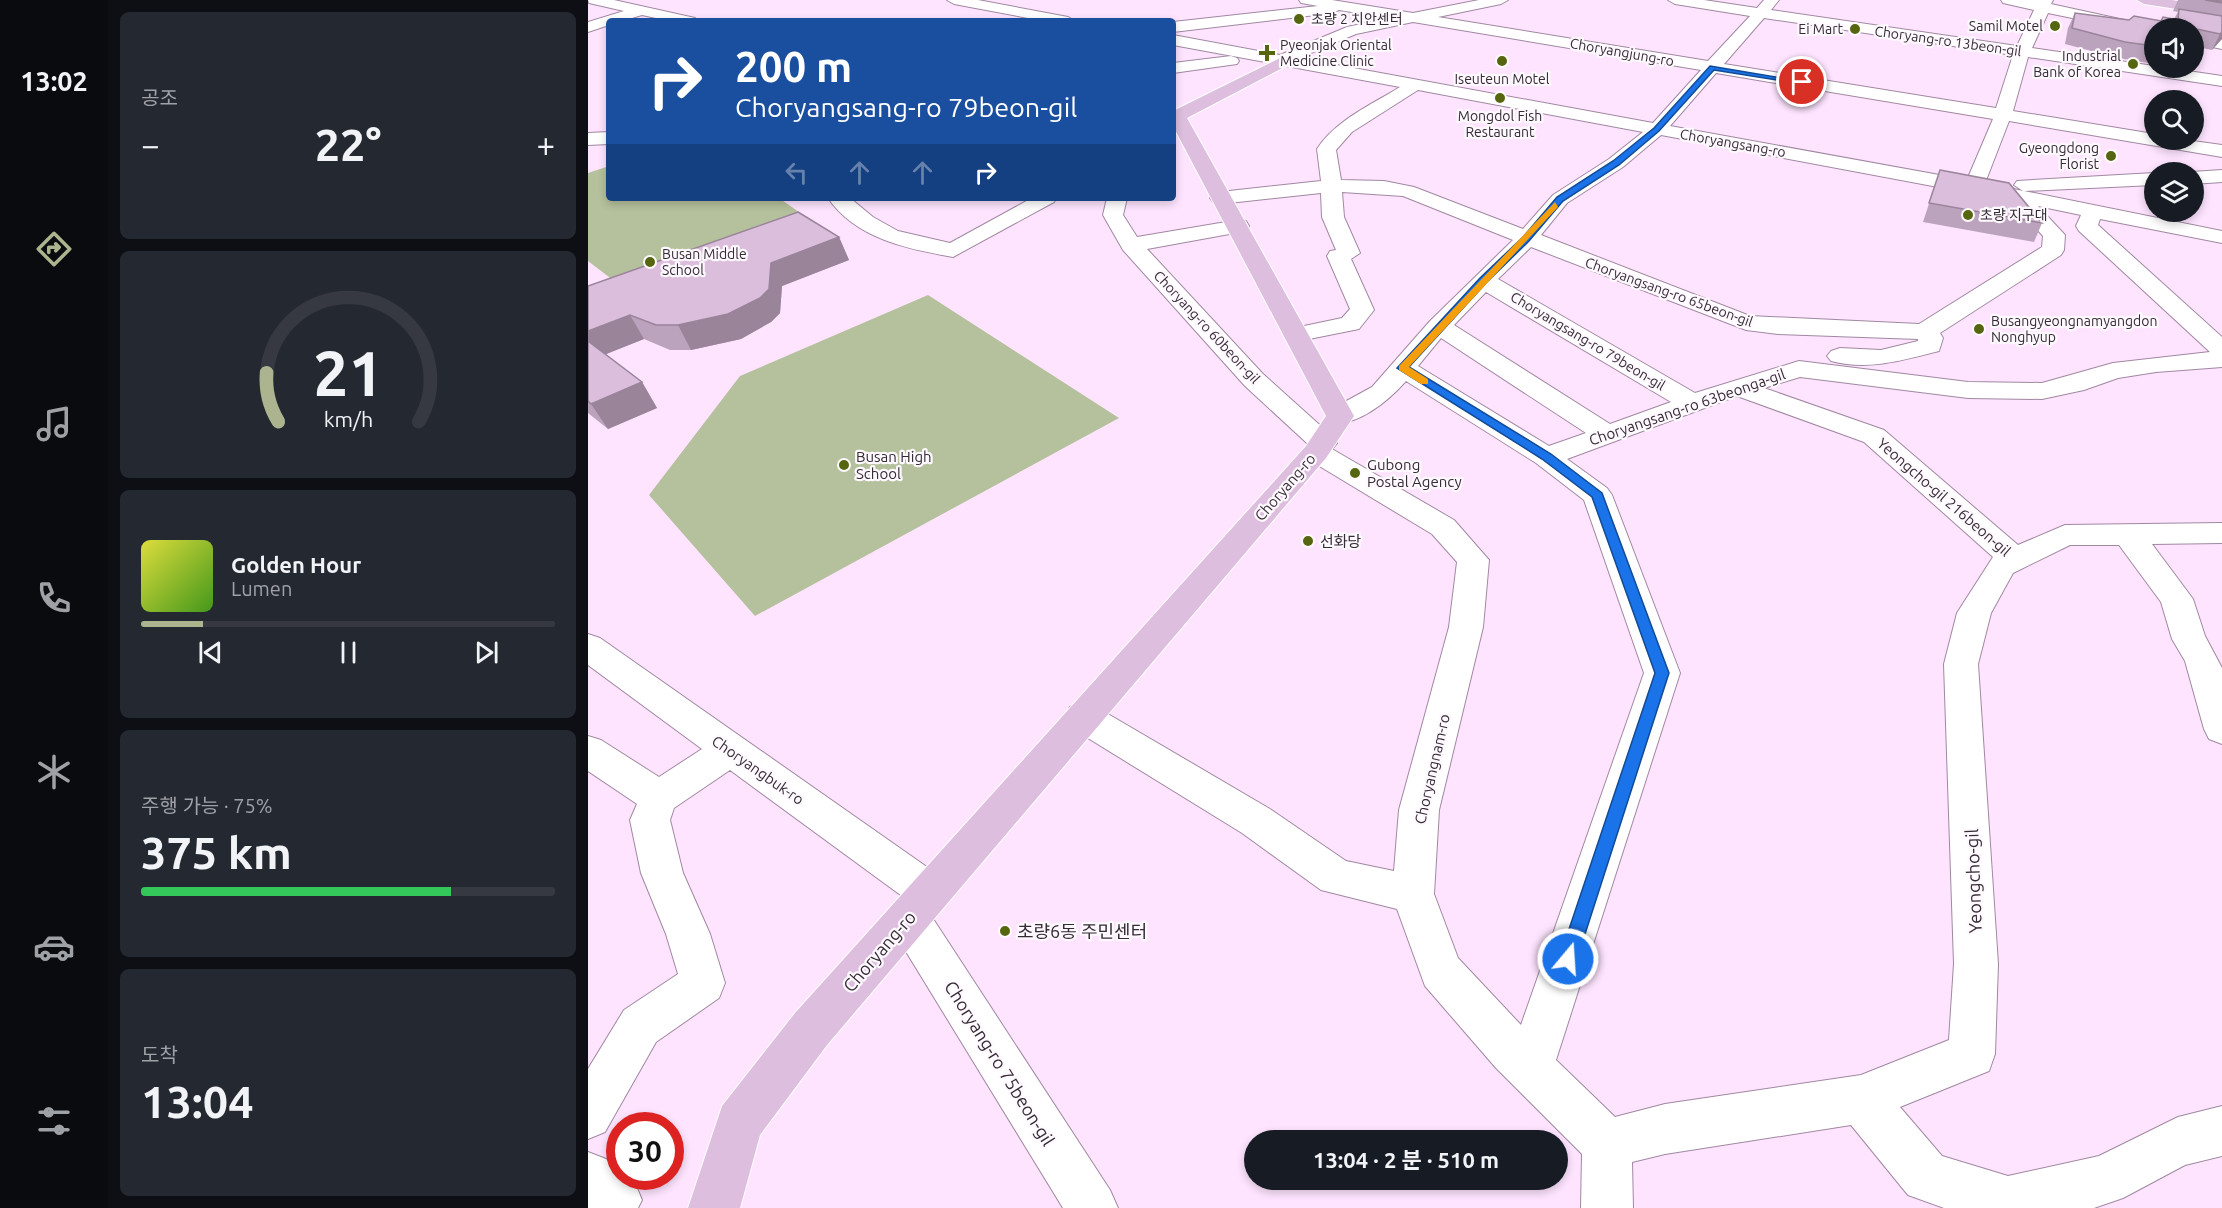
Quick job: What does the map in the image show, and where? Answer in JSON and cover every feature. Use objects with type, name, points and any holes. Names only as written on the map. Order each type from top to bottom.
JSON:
[{"type":"main road","points":[[2144,0],[2222,12]]},
{"type":"main road","points":[[2189,0],[2222,4]]},
{"type":"main road","points":[[1176,116],[1289,45]]},
{"type":"main road","points":[[1176,121],[1299,334],[1340,416]]},
{"type":"main road","name":"Choryang-ro","points":[[714,1208],[739,1123],[811,1029],[1320,448],[1340,416]]},
{"type":"street","points":[[594,0],[677,18]]},
{"type":"street","points":[[616,18],[675,0]]},
{"type":"street","points":[[954,0],[1052,18]]},
{"type":"street","points":[[966,18],[1009,0]]},
{"type":"street","name":"Choryangjung-ro","points":[[1306,0],[1354,3],[1387,13],[2222,151]]},
{"type":"street","points":[[1387,13],[1400,7],[1440,0]]},
{"type":"street","points":[[1176,68],[1226,61],[1413,16],[1501,0]]},
{"type":"street","name":"Choryang-ro 13beon-gil","points":[[1675,0],[2222,81]]},
{"type":"street","points":[[1340,416],[1381,393],[1439,326],[1526,239],[1560,199],[1616,163],[1656,130],[1772,0]]},
{"type":"street","points":[[2008,0],[2044,3],[2144,28]]},
{"type":"street","points":[[2077,0],[2222,27]]},
{"type":"street","points":[[1176,27],[1354,3]]},
{"type":"street","points":[[1289,45],[1354,3]]},
{"type":"street","points":[[2044,3],[2022,52],[2003,115],[1974,187],[2144,179]]},
{"type":"street","points":[[588,27],[606,21]]},
{"type":"street","name":"Choryangsang-ro","points":[[1176,40],[1289,45],[1414,85],[1974,187],[2222,237]]},
{"type":"street","points":[[2204,40],[2222,44]]},
{"type":"street","points":[[1299,334],[1350,324],[1362,310],[1338,256],[1349,254],[1333,217],[1330,165],[1326,149],[1346,128],[1414,85]]},
{"type":"street","points":[[588,139],[606,138]]},
{"type":"street","points":[[2204,177],[2222,176]]},
{"type":"street","name":"Choryangsang-ro 65beon-gil","points":[[1220,198],[1330,185],[1376,184],[1407,191],[1526,239],[1746,322],[1778,327],[1924,332]]},
{"type":"street","points":[[1834,355],[1881,358],[1930,346],[1931,338],[1924,332],[2053,250],[2054,235],[2028,208],[2028,198]]},
{"type":"street","points":[[840,201],[864,223],[891,237],[953,250],[1042,201]]},
{"type":"street","name":"Choryang-ro 60beon-gil","points":[[1116,201],[1113,214],[1131,245],[1254,380],[1320,448]]},
{"type":"street","points":[[2092,212],[2087,226],[2222,350]]},
{"type":"street","points":[[1131,245],[1238,226]]},
{"type":"street","name":"Choryangsang-ro 79beon-gil","points":[[1483,280],[1692,403]]},
{"type":"street","points":[[1439,326],[1607,434]]},
{"type":"street","name":"Choryangsang-ro 63beonga-gil","points":[[1546,457],[1737,387],[1799,369],[1968,390],[2042,391],[2075,384],[2113,371],[2156,364],[2222,359]]},
{"type":"street","points":[[1403,368],[1546,457],[1597,495],[1662,673],[1530,1067]]},
{"type":"street","name":"Yeongcho-gil 216beon-gil","points":[[1737,387],[1874,436],[2015,560]]},
{"type":"street","name":"Choryangnam-ro","points":[[1320,448],[1443,527],[1473,560],[1466,627],[1419,810],[1413,894],[1441,971],[1530,1067],[1607,1144]]},
{"type":"street","points":[[2127,533],[2177,599],[2189,639],[2202,659],[2222,729]]},
{"type":"street","name":"Yeongcho-gil","points":[[1607,1144],[1665,1129],[1861,1099],[1972,1054],[1976,964],[1961,664],[1974,613],[2001,566],[2065,535],[2222,533]]},
{"type":"street","name":"Choryangbuk-ro","points":[[588,646],[730,750],[919,905]]},
{"type":"street","points":[[1083,717],[1256,821],[1336,877],[1413,894]]},
{"type":"street","points":[[588,1115],[640,1026],[703,983],[688,934],[662,873],[650,820],[659,798],[730,750]]},
{"type":"street","points":[[588,751],[659,798]]},
{"type":"street","name":"Choryang-ro 75beon-gil","points":[[919,905],[1092,1208]]},
{"type":"street","points":[[1861,1099],[1926,1177],[2008,1202],[2105,1180],[2178,1142],[2222,1131]]},
{"type":"street","points":[[1607,1144],[1607,1208]]},
{"type":"street","points":[[588,1177],[616,1200],[610,1208]]},
{"type":"green space","name":"Busan Middle School","points":[[606,167],[606,201],[783,201],[806,217],[622,287],[588,261],[588,173]]},
{"type":"green space","points":[[928,295],[1119,418],[755,616],[649,495],[740,376]]},
{"type":"building","points":[[2179,9],[2222,16],[2222,32],[2220,34],[2204,31],[2204,18],[2178,18]]},
{"type":"building","points":[[2075,13],[2129,20],[2134,16],[2145,18],[2144,45],[2072,28]]},
{"type":"building","points":[[1940,170],[2009,183],[2042,223],[1929,203]]},
{"type":"building","points":[[798,212],[839,237],[771,263],[769,289],[760,298],[728,314],[678,325],[656,325],[630,315],[588,331],[588,286]]},
{"type":"building","points":[[588,341],[642,382],[591,404],[588,401]]},
{"type":"slow traffic","points":[[1425,381],[1403,368],[1439,326],[1526,239],[1555,205]]},
{"type":"place","name":"초량 2 치안센터","points":[[1299,19]]},
{"type":"place","name":"Samil Motel","points":[[2055,26]]},
{"type":"place","name":"Ei Mart","points":[[1855,29]]},
{"type":"place","name":"Pyeonjak Oriental Medicine Clinic","points":[[1267,53]]},
{"type":"place","name":"Iseuteun Motel","points":[[1502,61]]},
{"type":"place","name":"Industrial Bank of Korea","points":[[2133,64]]},
{"type":"place","name":"Mongdol Fish Restaurant","points":[[1500,98]]},
{"type":"place","name":"Gyeongdong Florist","points":[[2111,156]]},
{"type":"place","name":"초량 지구대","points":[[1968,215]]},
{"type":"place","name":"Busan Middle School","points":[[650,262]]},
{"type":"place","name":"Busangyeongnamyangdon Nonghyup","points":[[1979,329]]},
{"type":"place","name":"Busan High School","points":[[844,465]]},
{"type":"place","name":"Gubong Postal Agency","points":[[1355,473]]},
{"type":"place","name":"선화당","points":[[1308,541]]},
{"type":"place","name":"초량6동 주민센터","points":[[1005,931]]},
{"type":"route","points":[[1568,959],[1662,673],[1597,495],[1546,457],[1403,368],[1439,326],[1526,239],[1560,199],[1616,163],[1656,130],[1712,68],[1802,82]]}]
